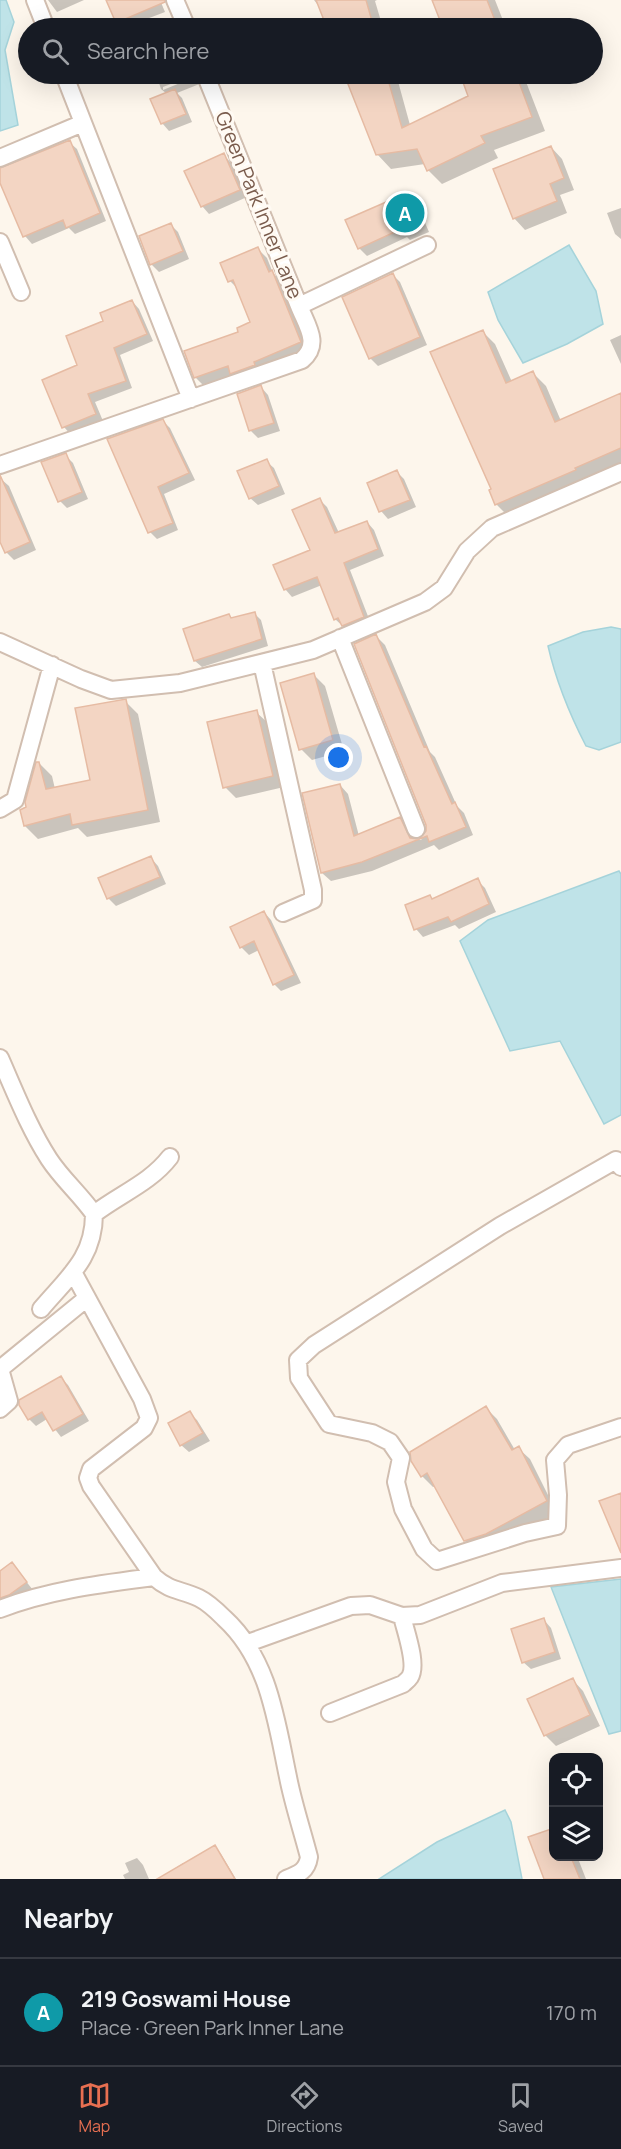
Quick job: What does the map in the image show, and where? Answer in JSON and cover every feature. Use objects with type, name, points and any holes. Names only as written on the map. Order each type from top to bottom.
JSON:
[{"type":"street","points":[[35,0],[42,18]]},
{"type":"street","points":[[176,0],[183,18]]},
{"type":"street","points":[[68,84],[191,399]]},
{"type":"street","name":"Green Park Inner Lane","points":[[209,84],[300,306],[427,245]]},
{"type":"street","points":[[0,158],[83,123]]},
{"type":"street","points":[[0,242],[21,292]]},
{"type":"street","points":[[0,465],[302,360],[310,353],[313,342],[300,306]]},
{"type":"street","points":[[0,642],[81,679],[111,690],[180,683],[312,650],[425,602],[444,588],[467,551],[492,528],[621,472]]},
{"type":"street","points":[[340,638],[416,829]]},
{"type":"street","points":[[262,663],[313,890],[313,900],[283,913]]},
{"type":"street","points":[[0,809],[15,800],[52,664]]},
{"type":"street","points":[[0,1058],[34,1133],[48,1157],[94,1214],[92,1239],[87,1253],[41,1309]]},
{"type":"street","points":[[94,1214],[110,1201],[149,1180],[171,1157]]},
{"type":"street","points":[[621,1167],[616,1160],[500,1226],[314,1345],[298,1360],[299,1378],[329,1424],[372,1433],[390,1442],[400,1458],[396,1482],[404,1509],[424,1549],[437,1561],[525,1533],[556,1526],[558,1495],[555,1460],[568,1445],[621,1427]]},
{"type":"street","points":[[73,1272],[142,1399],[149,1418],[144,1428],[91,1469],[88,1478],[91,1486],[154,1577],[166,1587],[200,1598],[224,1617],[248,1643],[268,1688],[278,1725],[288,1779],[309,1857],[308,1866],[301,1873],[286,1879]]},
{"type":"street","points":[[0,1409],[9,1401],[0,1369],[87,1298]]},
{"type":"street","points":[[248,1643],[351,1606],[369,1605],[402,1616],[420,1615],[502,1582],[621,1568]]},
{"type":"street","points":[[0,1608],[36,1596],[96,1584],[154,1577]]},
{"type":"street","points":[[330,1713],[403,1684],[411,1676],[413,1667],[402,1616]]},
{"type":"water","points":[[0,0],[6,0],[14,22],[5,50],[18,125],[0,131]]},
{"type":"water","points":[[569,245],[596,291],[603,324],[567,344],[523,363],[498,320],[488,292]]},
{"type":"water","points":[[611,627],[621,629],[621,742],[599,750],[586,746],[580,734],[559,684],[548,646],[583,632]]},
{"type":"water","points":[[619,871],[621,874],[621,1115],[604,1124],[560,1041],[510,1051],[460,941],[488,920]]},
{"type":"water","points":[[621,1579],[621,1731],[609,1734],[551,1587]]},
{"type":"water","points":[[505,1810],[511,1822],[522,1879],[379,1879],[437,1842]]},
{"type":"building","points":[[106,0],[165,0],[165,2],[128,18],[114,18]]},
{"type":"building","points":[[316,0],[366,0],[371,18],[323,18]]},
{"type":"building","points":[[432,0],[487,0],[494,18],[439,18]]},
{"type":"building","points":[[348,84],[389,84],[402,128],[468,96],[464,84],[520,84],[532,117],[481,136],[485,143],[427,171],[417,149],[376,155]]},
{"type":"building","points":[[175,89],[186,114],[161,124],[150,99]]},
{"type":"building","points":[[70,140],[100,213],[66,228],[63,220],[23,237],[0,183],[0,168]]},
{"type":"building","points":[[551,146],[564,178],[550,184],[557,201],[513,219],[493,169]]},
{"type":"building","points":[[224,153],[240,190],[201,207],[184,171]]},
{"type":"building","points":[[409,192],[422,225],[401,234],[399,230],[358,249],[345,220]]},
{"type":"building","points":[[171,223],[183,251],[150,265],[139,236]]},
{"type":"building","points":[[258,247],[269,272],[272,270],[301,342],[254,362],[255,365],[230,374],[228,366],[194,378],[184,351],[238,332],[237,328],[250,322],[233,280],[228,282],[220,263]]},
{"type":"building","points":[[393,273],[420,337],[369,359],[342,297]]},
{"type":"building","points":[[132,300],[147,334],[114,348],[126,381],[88,394],[96,414],[62,428],[42,380],[77,365],[66,336],[103,321],[100,313]]},
{"type":"building","points":[[483,330],[506,383],[533,371],[555,422],[621,393],[621,448],[495,505],[489,490],[491,489],[430,352]]},
{"type":"building","points":[[261,385],[274,423],[249,431],[237,394]]},
{"type":"building","points":[[163,419],[189,473],[158,487],[173,523],[148,533],[107,439]]},
{"type":"building","points":[[66,453],[82,492],[58,502],[41,462]]},
{"type":"building","points":[[267,459],[279,486],[249,499],[237,471]]},
{"type":"building","points":[[397,470],[410,500],[379,512],[367,483]]},
{"type":"building","points":[[0,475],[30,542],[5,553],[0,542]]},
{"type":"building","points":[[320,498],[335,533],[367,521],[378,549],[344,563],[364,617],[342,626],[338,618],[334,620],[317,577],[284,590],[273,565],[310,550],[292,510]]},
{"type":"building","points":[[255,612],[262,639],[194,661],[183,629],[229,614],[231,618]]},
{"type":"building","points":[[376,634],[424,747],[426,746],[452,804],[455,802],[466,827],[429,842],[427,836],[362,862],[321,873],[302,793],[340,784],[354,836],[400,817],[410,838],[419,839],[426,831],[426,825],[354,644]]},
{"type":"building","points":[[314,673],[333,740],[299,750],[280,683]]},
{"type":"building","points":[[126,699],[148,810],[72,825],[70,814],[24,826],[20,810],[26,807],[25,802],[36,762],[39,762],[46,789],[90,780],[75,708]]},
{"type":"building","points":[[257,710],[273,776],[223,788],[207,722]]},
{"type":"building","points":[[151,856],[160,877],[107,899],[98,878]]},
{"type":"building","points":[[478,878],[489,904],[451,922],[448,917],[414,930],[405,905],[430,895],[432,899]]},
{"type":"building","points":[[264,911],[294,975],[273,985],[254,941],[240,948],[230,927]]},
{"type":"building","points":[[61,1376],[83,1414],[53,1431],[42,1412],[28,1420],[19,1405],[19,1400]]},
{"type":"building","points":[[486,1406],[512,1450],[519,1446],[547,1501],[486,1534],[464,1541],[427,1473],[421,1477],[411,1461],[410,1452]]},
{"type":"building","points":[[190,1411],[203,1433],[180,1446],[168,1423]]},
{"type":"building","points":[[621,1493],[621,1553],[599,1501]]},
{"type":"building","points":[[12,1562],[27,1582],[9,1595],[0,1598],[0,1571]]},
{"type":"building","points":[[544,1618],[555,1652],[522,1663],[511,1629]]},
{"type":"building","points":[[573,1678],[590,1715],[544,1736],[527,1699]]},
{"type":"building","points":[[549,1830],[549,1861],[573,1861],[580,1879],[544,1879],[528,1837]]},
{"type":"building","points":[[215,1845],[235,1879],[157,1879]]},
{"type":"place","name":"219 Goswami House","points":[[405,213]]}]
